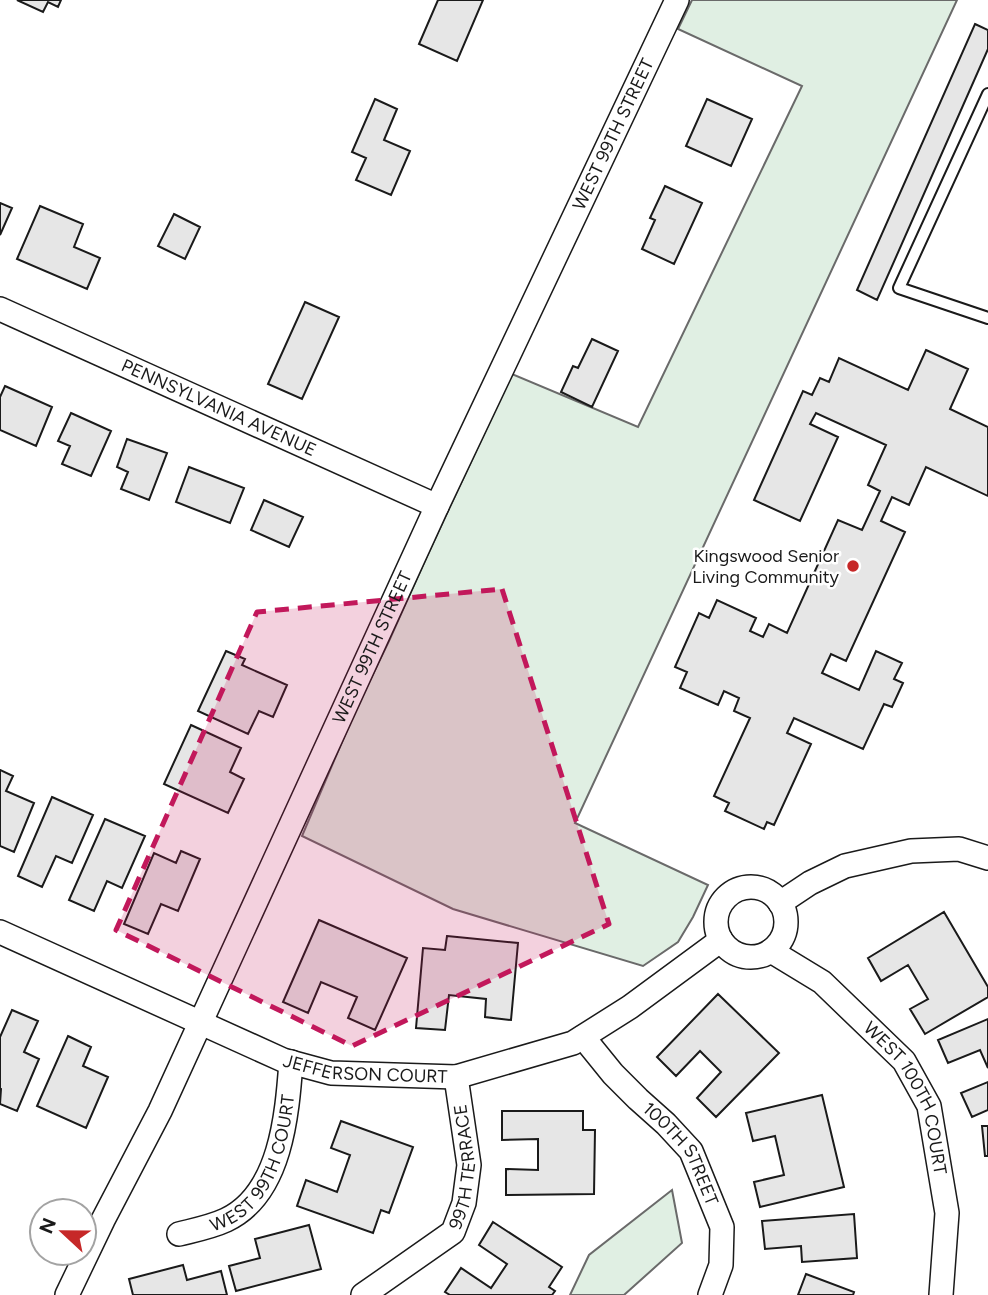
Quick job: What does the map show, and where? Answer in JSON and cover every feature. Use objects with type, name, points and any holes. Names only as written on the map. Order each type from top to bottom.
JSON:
[{"type":"street","name":"WEST 99TH STREET","points":[[67,1295],[160,1111],[437,506],[677,0]]},
{"type":"street","name":"PENNSYLVANIA AVENUE","points":[[0,309],[437,506]]},
{"type":"street","points":[[780,903],[810,883],[845,866],[911,851],[958,849],[988,858]]},
{"type":"street","points":[[746,887],[760,888],[780,903],[785,915],[785,929],[779,944],[771,951],[761,956],[743,957],[729,950],[721,940],[716,925],[717,914],[722,902],[734,892],[746,887]]},
{"type":"street","name":"JEFFERSON COURT","points":[[0,932],[283,1060],[331,1073],[456,1077],[573,1043],[630,1007],[721,940]]},
{"type":"street","name":"WEST 100TH COURT","points":[[771,951],[822,982],[904,1060],[929,1106],[947,1213],[941,1295]]},
{"type":"street","name":"100TH STREET","points":[[583,1037],[613,1074],[691,1151],[722,1227],[721,1265],[710,1295]]},
{"type":"street","name":"WEST 99TH COURT","points":[[179,1234],[228,1219],[251,1202],[267,1180],[284,1129],[291,1062]]},
{"type":"street","name":"99TH TERRACE","points":[[363,1295],[453,1232],[464,1203],[470,1165],[456,1077]]},
{"type":"lane","points":[[988,94],[899,288],[988,318]]},
{"type":"highlighted area","points":[[502,589],[609,924],[352,1046],[116,930],[257,612]]},
{"type":"green space","points":[[692,0],[957,0],[575,823],[708,885],[678,942],[643,966],[453,909],[302,836],[356,709],[512,374],[638,427],[802,86],[678,29]]},
{"type":"green space","points":[[672,1190],[682,1243],[624,1295],[570,1295],[589,1255]]},
{"type":"building","points":[[17,0],[61,0],[58,7],[48,2],[43,12]]},
{"type":"building","points":[[438,0],[483,0],[457,61],[419,44]]},
{"type":"building","points":[[975,24],[988,30],[988,49],[877,300],[857,290]]},
{"type":"building","points":[[375,99],[397,109],[384,140],[410,151],[391,195],[356,180],[366,158],[352,152]]},
{"type":"building","points":[[707,99],[752,119],[731,166],[686,146]]},
{"type":"building","points":[[665,186],[702,203],[674,264],[642,249],[655,220],[650,218]]},
{"type":"building","points":[[0,203],[12,208],[0,235]]},
{"type":"building","points":[[40,206],[83,224],[74,247],[100,258],[87,289],[17,259]]},
{"type":"building","points":[[174,214],[200,227],[185,259],[158,246]]},
{"type":"building","points":[[305,302],[339,317],[302,399],[268,384]]},
{"type":"building","points":[[592,339],[618,351],[592,407],[561,392],[573,366],[578,368]]},
{"type":"building","name":"Kingswood Senior Living Community","points":[[926,350],[968,369],[950,409],[988,427],[988,496],[926,467],[909,505],[892,497],[881,521],[905,532],[846,661],[831,654],[822,673],[859,690],[876,651],[902,663],[894,679],[903,683],[892,707],[884,704],[863,749],[794,718],[787,733],[811,744],[774,825],[767,822],[764,829],[725,811],[729,803],[714,796],[750,718],[734,711],[739,698],[724,691],[718,705],[680,688],[687,672],[675,667],[699,613],[709,618],[717,600],[756,618],[750,631],[763,637],[769,624],[787,633],[838,520],[862,530],[880,491],[868,485],[886,445],[816,413],[810,424],[838,437],[800,521],[754,500],[803,391],[812,395],[820,378],[829,382],[839,358],[908,390]]},
{"type":"building","points":[[5,386],[52,407],[36,446],[0,430],[0,397]]},
{"type":"building","points":[[71,413],[111,431],[91,476],[62,464],[70,446],[58,441]]},
{"type":"building","points":[[127,439],[167,453],[149,500],[121,489],[128,472],[117,467]]},
{"type":"building","points":[[189,467],[244,488],[230,523],[176,502]]},
{"type":"building","points":[[264,500],[303,517],[289,547],[251,530]]},
{"type":"building","points":[[226,651],[245,659],[242,665],[287,685],[273,717],[259,711],[248,734],[198,711]]},
{"type":"building","points":[[191,725],[241,748],[230,772],[244,779],[228,813],[164,784]]},
{"type":"building","points":[[0,770],[13,776],[6,791],[34,803],[14,852],[0,846]]},
{"type":"building","points":[[52,797],[93,815],[72,863],[56,856],[42,887],[18,876]]},
{"type":"building","points":[[105,819],[145,836],[122,888],[107,881],[94,911],[69,900]]},
{"type":"building","points":[[181,851],[200,859],[178,911],[161,904],[148,934],[124,924],[154,853],[176,863]]},
{"type":"building","points":[[944,912],[988,987],[988,997],[925,1034],[910,1009],[928,999],[908,965],[881,981],[868,958]]},
{"type":"building","points":[[319,920],[407,958],[375,1030],[348,1018],[357,997],[321,982],[308,1013],[283,1002]]},
{"type":"building","points":[[447,936],[518,943],[511,1020],[485,1017],[486,999],[449,995],[445,1030],[416,1028],[423,948],[445,950]]},
{"type":"building","points":[[718,994],[779,1053],[716,1117],[697,1098],[721,1072],[700,1051],[676,1076],[657,1057]]},
{"type":"building","points":[[12,1010],[38,1021],[24,1052],[39,1059],[17,1111],[0,1104],[0,1037]]},
{"type":"building","points":[[988,1019],[988,1068],[980,1050],[948,1063],[938,1040]]},
{"type":"building","points":[[68,1036],[91,1047],[83,1066],[108,1077],[86,1128],[37,1106]]},
{"type":"building","points":[[988,1082],[988,1110],[972,1117],[961,1093]]},
{"type":"building","points":[[822,1095],[844,1187],[760,1207],[754,1182],[784,1175],[775,1136],[753,1141],[746,1113]]},
{"type":"building","points":[[502,1111],[583,1111],[583,1130],[595,1130],[594,1194],[506,1195],[506,1169],[538,1170],[538,1139],[502,1140]]},
{"type":"building","points":[[341,1121],[413,1147],[389,1213],[381,1210],[373,1233],[297,1206],[306,1180],[337,1192],[350,1155],[331,1148]]},
{"type":"building","points":[[982,1126],[988,1126],[988,1156],[985,1156]]},
{"type":"building","points":[[854,1214],[857,1258],[802,1262],[801,1246],[765,1249],[762,1221]]},
{"type":"building","points":[[493,1222],[562,1267],[549,1287],[555,1291],[552,1295],[450,1295],[445,1292],[461,1268],[491,1288],[507,1264],[479,1245]]},
{"type":"building","points":[[309,1225],[321,1269],[236,1291],[229,1266],[260,1258],[255,1239]]},
{"type":"building","points":[[183,1265],[187,1280],[221,1271],[227,1295],[133,1295],[129,1279]]},
{"type":"building","points":[[806,1274],[854,1292],[853,1295],[798,1295]]},
{"type":"place","name":"Kingswood Senior Living Community","points":[[853,566]]}]
